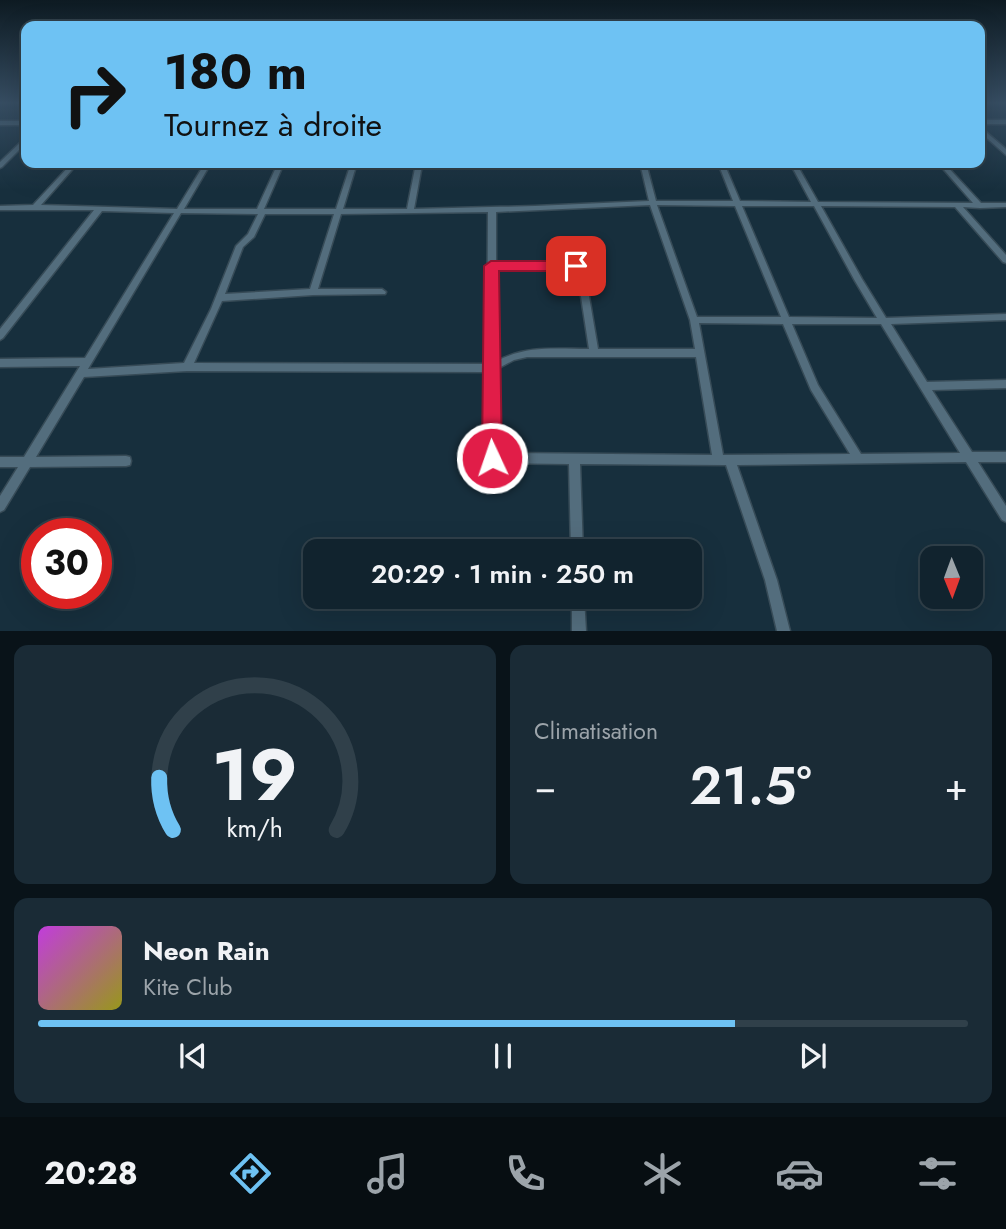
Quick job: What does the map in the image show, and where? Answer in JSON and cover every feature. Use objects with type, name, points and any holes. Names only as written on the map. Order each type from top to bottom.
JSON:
[{"type":"street","points":[[985,134],[1006,153]]},
{"type":"street","points":[[0,166],[21,146]]},
{"type":"street","points":[[36,206],[70,168]]},
{"type":"street","points":[[0,506],[205,168]]},
{"type":"street","points":[[187,367],[240,246],[250,235],[279,168]]},
{"type":"street","points":[[313,292],[353,168]]},
{"type":"street","points":[[410,210],[418,168]]},
{"type":"street","points":[[644,168],[653,202],[694,320],[724,460],[771,580],[784,631]]},
{"type":"street","points":[[723,168],[814,387],[858,458]]},
{"type":"street","points":[[796,168],[883,321],[1006,516]]},
{"type":"street","points":[[946,168],[980,206]]},
{"type":"street","points":[[0,208],[36,206],[179,211],[492,210],[653,202],[1006,205]]},
{"type":"street","points":[[958,206],[1006,260]]},
{"type":"street","points":[[0,336],[100,208]]},
{"type":"street","points":[[492,210],[492,458],[724,460],[1006,457]]},
{"type":"street","points":[[491,266],[576,266],[581,269],[594,354]]},
{"type":"street","points":[[219,298],[313,292],[382,292]]},
{"type":"street","points":[[694,320],[883,321],[1006,317]]},
{"type":"street","points":[[83,373],[187,367],[491,368],[512,357],[527,354],[700,353]]},
{"type":"street","points":[[0,363],[88,362]]},
{"type":"street","points":[[925,386],[1006,384]]},
{"type":"street","points":[[574,460],[577,539]]},
{"type":"street","points":[[0,462],[126,461]]},
{"type":"street","points":[[578,609],[579,631]]},
{"type":"route","points":[[492,458],[491,266],[576,266]]}]
